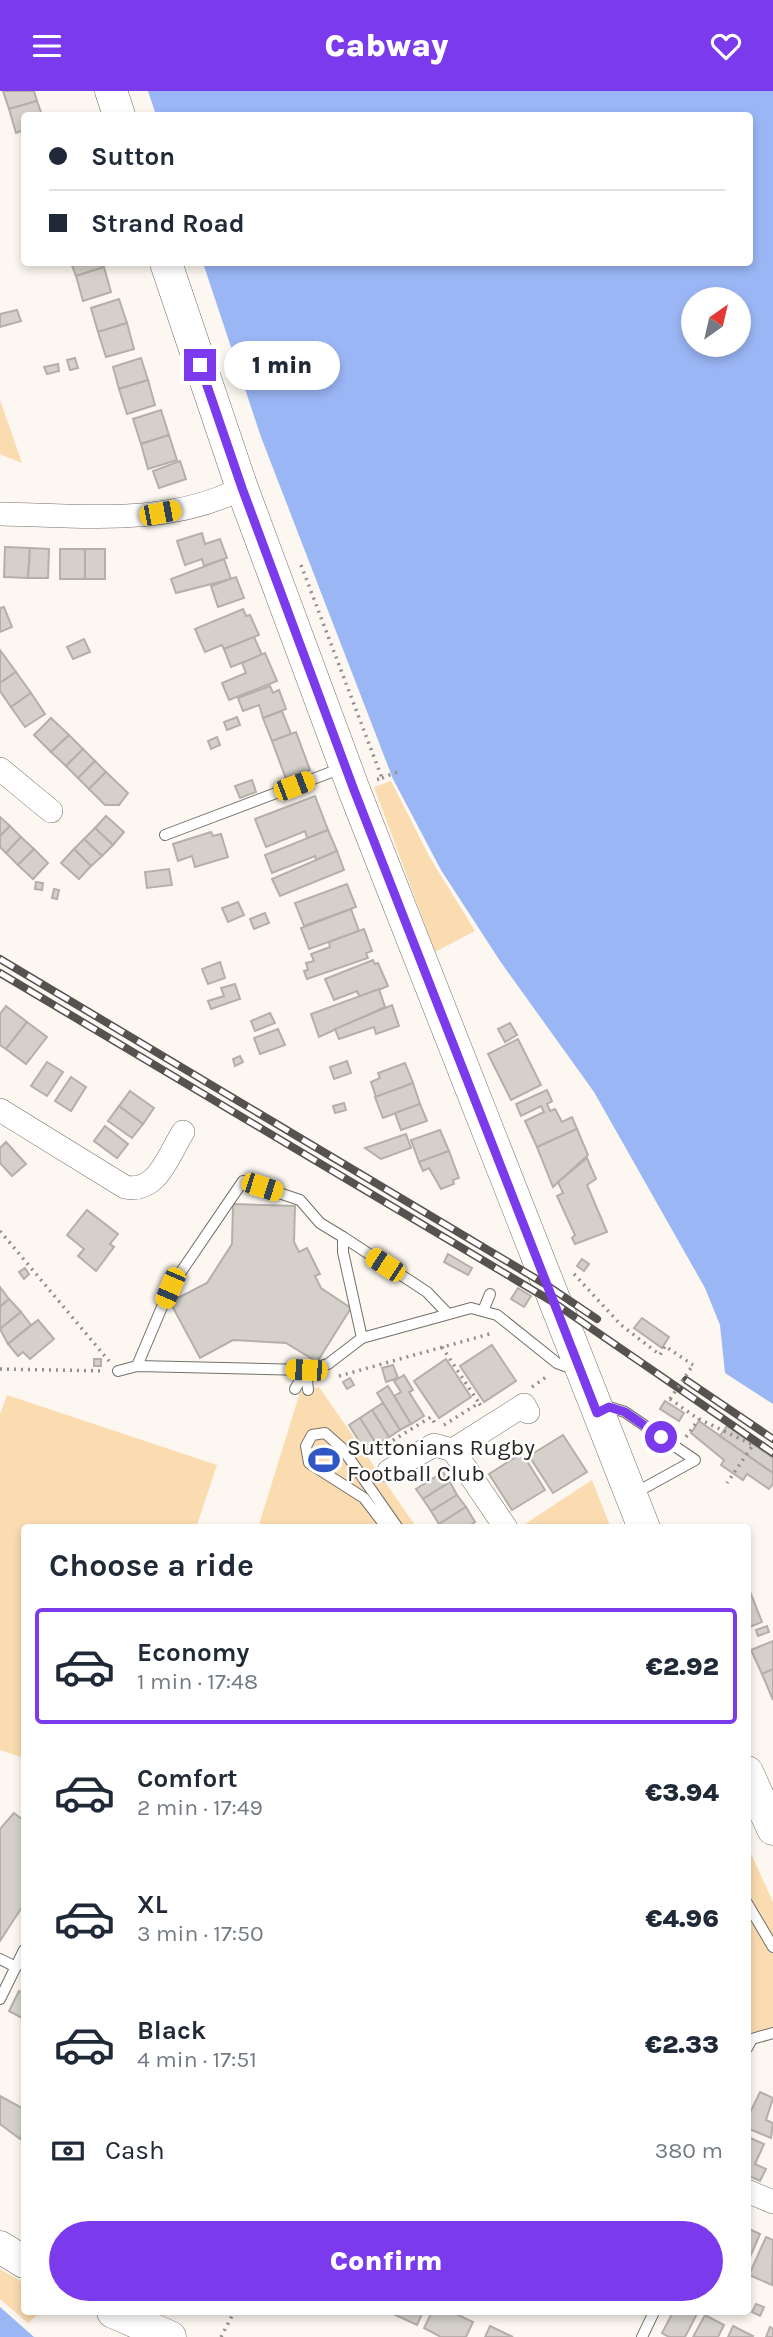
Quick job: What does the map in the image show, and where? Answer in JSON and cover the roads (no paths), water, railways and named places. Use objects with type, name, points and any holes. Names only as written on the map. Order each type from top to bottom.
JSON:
[{"type":"main road","points":[[111,91],[118,112]]},
{"type":"main road","points":[[167,266],[242,488],[360,778],[565,1373],[597,1413],[642,1524]]},
{"type":"main road","points":[[751,1781],[773,1829]]},
{"type":"main road","points":[[0,2247],[21,2260]]},
{"type":"main road","points":[[120,2315],[170,2337]]},
{"type":"street","points":[[0,514],[141,516],[198,506],[242,488]]},
{"type":"street","points":[[0,768],[51,811]]},
{"type":"street","points":[[0,1111],[125,1187],[138,1190],[152,1184],[183,1132]]},
{"type":"street","points":[[453,1450],[527,1401]]},
{"type":"street","points":[[389,1471],[434,1445],[453,1450],[503,1524]]},
{"type":"street","points":[[751,2193],[773,2202]]},
{"type":"lane","points":[[165,835],[360,778]]},
{"type":"lane","points":[[137,1366],[170,1288],[243,1181],[300,1200],[320,1223],[427,1292],[448,1314]]},
{"type":"lane","points":[[343,1237],[343,1252],[362,1338]]},
{"type":"lane","points":[[484,1311],[490,1294]]},
{"type":"lane","points":[[118,1371],[137,1366],[306,1370],[328,1364],[362,1338],[471,1308],[497,1315],[557,1363],[565,1373]]},
{"type":"lane","points":[[295,1389],[306,1370]]},
{"type":"lane","points":[[306,1370],[308,1390]]},
{"type":"lane","points":[[597,1413],[609,1407],[625,1412],[695,1460],[631,1495]]},
{"type":"lane","points":[[384,1524],[364,1498],[309,1463],[306,1447],[312,1435],[325,1433],[342,1448],[395,1524]]},
{"type":"lane","points":[[751,1910],[773,1947]]},
{"type":"lane","points":[[0,1999],[21,1956]]},
{"type":"lane","points":[[0,1959],[16,1967]]},
{"type":"lane","points":[[751,2041],[773,2033]]},
{"type":"lane","points":[[642,2337],[653,2315]]},
{"type":"water","points":[[148,91],[773,91],[773,1404],[725,1373],[720,1325],[705,1288],[594,1092],[500,961],[441,870],[393,779],[261,437],[204,266],[753,266],[753,112],[155,112]]},
{"type":"water","points":[[0,2307],[34,2337],[0,2337]]},
{"type":"railway","points":[[0,959],[545,1284],[597,1319]]},
{"type":"railway","points":[[0,973],[553,1302],[773,1453]]},
{"type":"railway","points":[[686,1380],[773,1439]]},
{"type":"place","name":"Suttonians Rugby Football Club","points":[[324,1460]]}]
